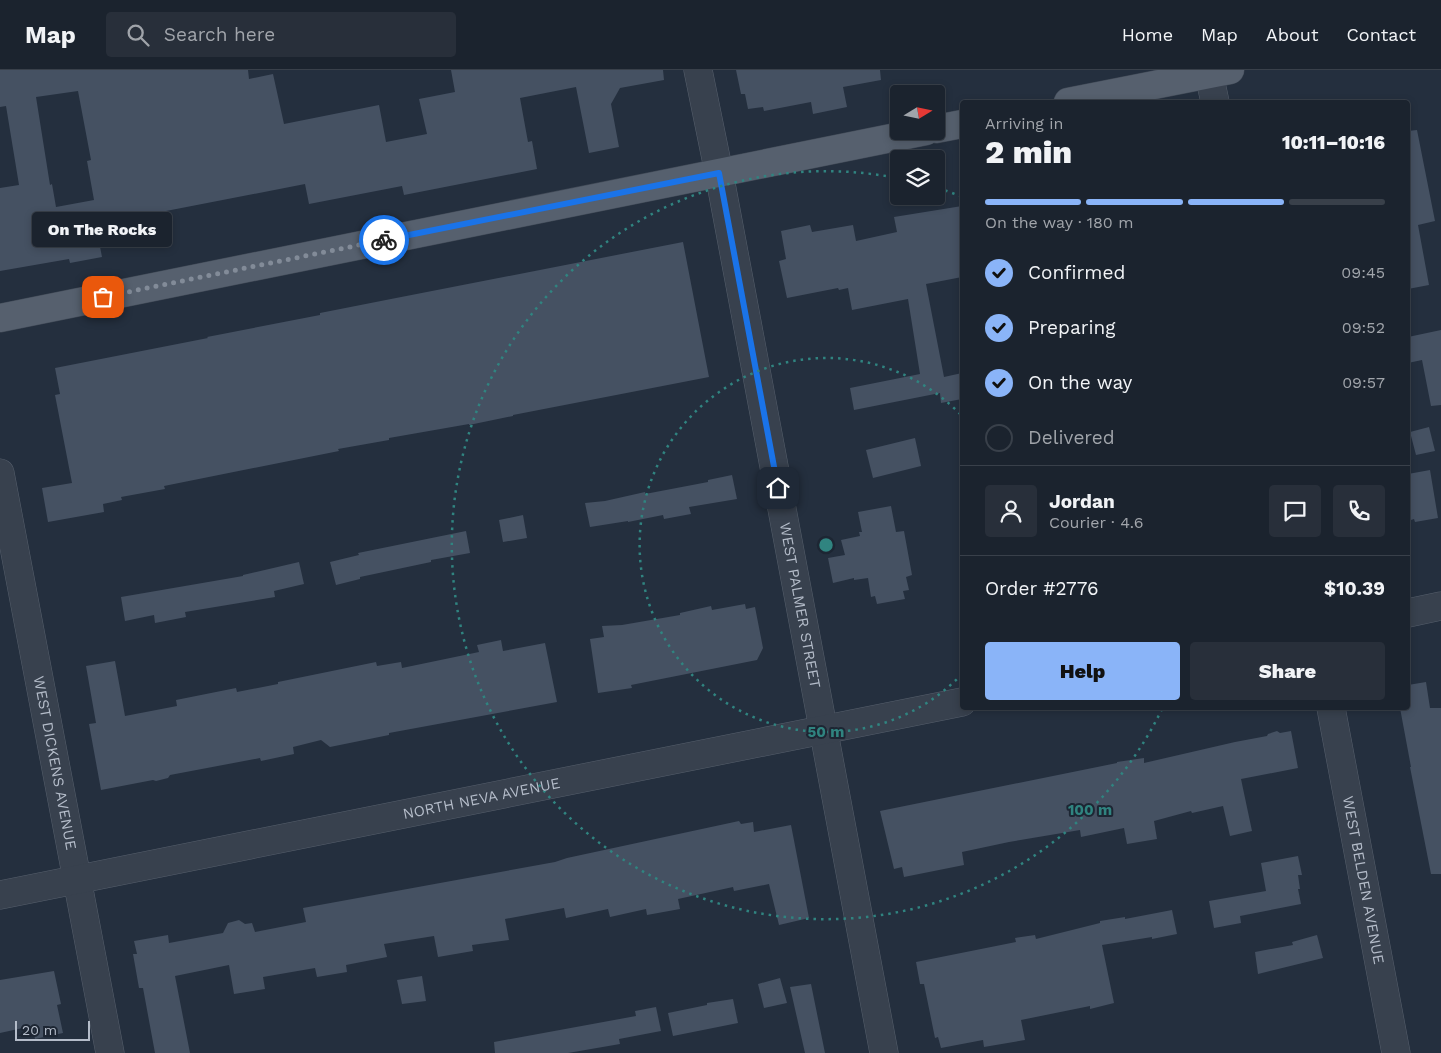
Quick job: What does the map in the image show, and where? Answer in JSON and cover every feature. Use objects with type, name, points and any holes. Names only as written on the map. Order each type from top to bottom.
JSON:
[{"type":"main road","points":[[1078,100],[1219,72]]},
{"type":"main road","points":[[945,127],[960,124]]},
{"type":"main road","points":[[0,318],[890,138]]},
{"type":"street","name":"WEST PALMER STREET","points":[[698,70],[884,1053]]},
{"type":"street","points":[[1215,100],[1219,72]]},
{"type":"street","name":"WEST DICKENS AVENUE","points":[[0,474],[110,1053]]},
{"type":"street","points":[[1410,613],[1441,606]]},
{"type":"street","name":"NORTH NEVA AVENUE","points":[[0,895],[960,702]]},
{"type":"street","name":"WEST BELDEN AVENUE","points":[[1331,710],[1396,1053]]},
{"type":"building","points":[[0,70],[248,70],[249,79],[273,74],[284,124],[379,105],[386,142],[427,134],[419,99],[455,92],[451,70],[663,70],[664,80],[620,88],[611,104],[619,147],[589,153],[576,87],[520,98],[528,142],[532,141],[537,169],[404,195],[402,186],[309,204],[305,184],[130,218],[131,225],[97,231],[102,257],[70,263],[69,259],[0,271],[0,188],[19,185],[6,106],[0,107]],"holes":[[[78,91],[91,160],[87,161],[94,200],[56,207],[52,184],[50,185],[36,97]]]},
{"type":"building","points":[[736,70],[880,70],[881,80],[843,87],[847,107],[813,114],[811,102],[764,111],[763,107],[748,109],[745,94],[741,94]]},
{"type":"building","points":[[1417,130],[1435,221],[1418,225],[1429,285],[1410,289],[1410,131]]},
{"type":"building","points":[[960,206],[960,277],[926,284],[944,377],[960,373],[960,399],[941,403],[940,393],[854,410],[850,388],[920,374],[908,299],[852,310],[848,288],[839,290],[838,288],[787,298],[779,261],[786,259],[781,231],[810,225],[812,232],[853,225],[856,241],[897,232],[894,217]]},
{"type":"building","points":[[683,242],[709,377],[469,425],[389,438],[389,440],[338,449],[339,451],[164,486],[165,489],[121,497],[122,500],[103,504],[104,512],[48,522],[42,488],[72,483],[55,395],[60,394],[55,368],[320,315],[320,313]]},
{"type":"building","points":[[1441,330],[1441,405],[1431,406],[1422,360],[1410,363],[1410,337]]},
{"type":"building","points":[[1429,427],[1435,451],[1416,455],[1410,432]]},
{"type":"building","points":[[915,438],[921,466],[873,478],[866,450]]},
{"type":"building","points":[[1430,470],[1438,518],[1415,522],[1414,519],[1410,520],[1410,474]]},
{"type":"building","points":[[732,475],[737,499],[689,507],[691,514],[664,519],[663,515],[590,527],[585,503],[708,482],[708,480]]},
{"type":"building","points":[[891,506],[896,532],[904,531],[912,575],[906,577],[909,590],[903,591],[905,599],[877,604],[875,596],[871,597],[868,578],[854,580],[854,578],[833,583],[828,558],[845,555],[841,540],[860,536],[859,532],[862,532],[858,512]]},
{"type":"building","points":[[523,515],[527,538],[503,542],[499,520]]},
{"type":"building","points":[[466,531],[470,553],[431,560],[431,562],[360,577],[360,579],[336,585],[330,562],[359,555],[358,553]]},
{"type":"building","points":[[299,562],[304,584],[274,591],[275,597],[185,612],[186,617],[155,623],[154,615],[125,621],[121,597],[243,576]]},
{"type":"building","points":[[745,604],[746,609],[755,607],[763,648],[757,660],[631,685],[632,688],[598,693],[590,639],[604,637],[602,626],[622,625],[680,615],[680,613],[711,606],[712,610]]},
{"type":"building","points":[[501,640],[503,651],[545,643],[557,702],[389,733],[389,735],[330,747],[321,740],[293,747],[294,754],[261,761],[260,758],[170,775],[168,778],[156,781],[101,790],[89,724],[96,723],[86,666],[115,661],[125,716],[177,706],[176,700],[236,688],[237,692],[376,662],[377,666],[401,662],[402,668],[479,652],[477,645]]},
{"type":"building","points":[[1426,682],[1430,708],[1441,708],[1441,874],[1431,874],[1400,710],[1410,710],[1410,685]]},
{"type":"building","points":[[1277,731],[1280,733],[1291,731],[1298,768],[1241,779],[1252,831],[1230,836],[1223,806],[1192,813],[1191,811],[1154,821],[1157,839],[1127,844],[1124,828],[1081,837],[1080,830],[962,852],[964,865],[904,877],[902,867],[894,869],[880,811],[1117,762],[1144,758],[1144,763],[1267,736]]},
{"type":"building","points":[[739,821],[741,824],[753,822],[754,832],[791,825],[809,918],[779,925],[769,884],[734,891],[733,887],[678,899],[680,909],[647,915],[646,909],[610,917],[608,909],[566,918],[564,908],[505,919],[509,940],[472,945],[473,951],[438,957],[434,936],[384,944],[387,957],[346,965],[347,972],[317,977],[315,968],[263,977],[265,989],[234,994],[229,965],[175,976],[190,1053],[155,1053],[143,988],[139,988],[133,954],[137,954],[134,941],[168,935],[169,943],[223,933],[228,923],[239,920],[245,924],[252,923],[255,932],[306,922],[303,908],[555,862]]},
{"type":"building","points":[[1298,856],[1302,875],[1298,875],[1301,904],[1240,916],[1241,923],[1214,928],[1209,901],[1266,891],[1261,863]]},
{"type":"building","points":[[1172,910],[1177,934],[1102,945],[1114,1003],[1090,1009],[1090,1006],[1021,1020],[1025,1040],[984,1047],[983,1040],[941,1048],[938,1037],[935,1038],[924,984],[920,984],[916,962],[1016,942],[1015,938],[1035,935],[1036,939],[1100,923],[1100,921],[1125,917],[1125,919]]},
{"type":"building","points":[[1317,935],[1323,958],[1258,974],[1255,952],[1293,945],[1292,942]]},
{"type":"building","points":[[54,971],[61,1004],[57,1005],[63,1033],[35,1039],[32,1026],[0,1033],[0,980]]},
{"type":"building","points":[[422,976],[426,1001],[402,1004],[397,980]]},
{"type":"building","points":[[780,978],[787,1003],[764,1008],[758,984]]},
{"type":"building","points":[[811,984],[825,1053],[805,1053],[790,987]]},
{"type":"building","points":[[733,999],[738,1023],[673,1036],[668,1013],[707,1005],[707,1003]]},
{"type":"building","points":[[656,1007],[661,1031],[619,1039],[620,1044],[568,1053],[495,1053],[494,1042],[636,1016],[635,1011]]},
{"type":"way so far","points":[[103,297],[384,240]]},
{"type":"place","name":"On The Rocks","points":[[103,297]]},
{"type":"route","points":[[384,240],[719,173],[778,488]]}]
